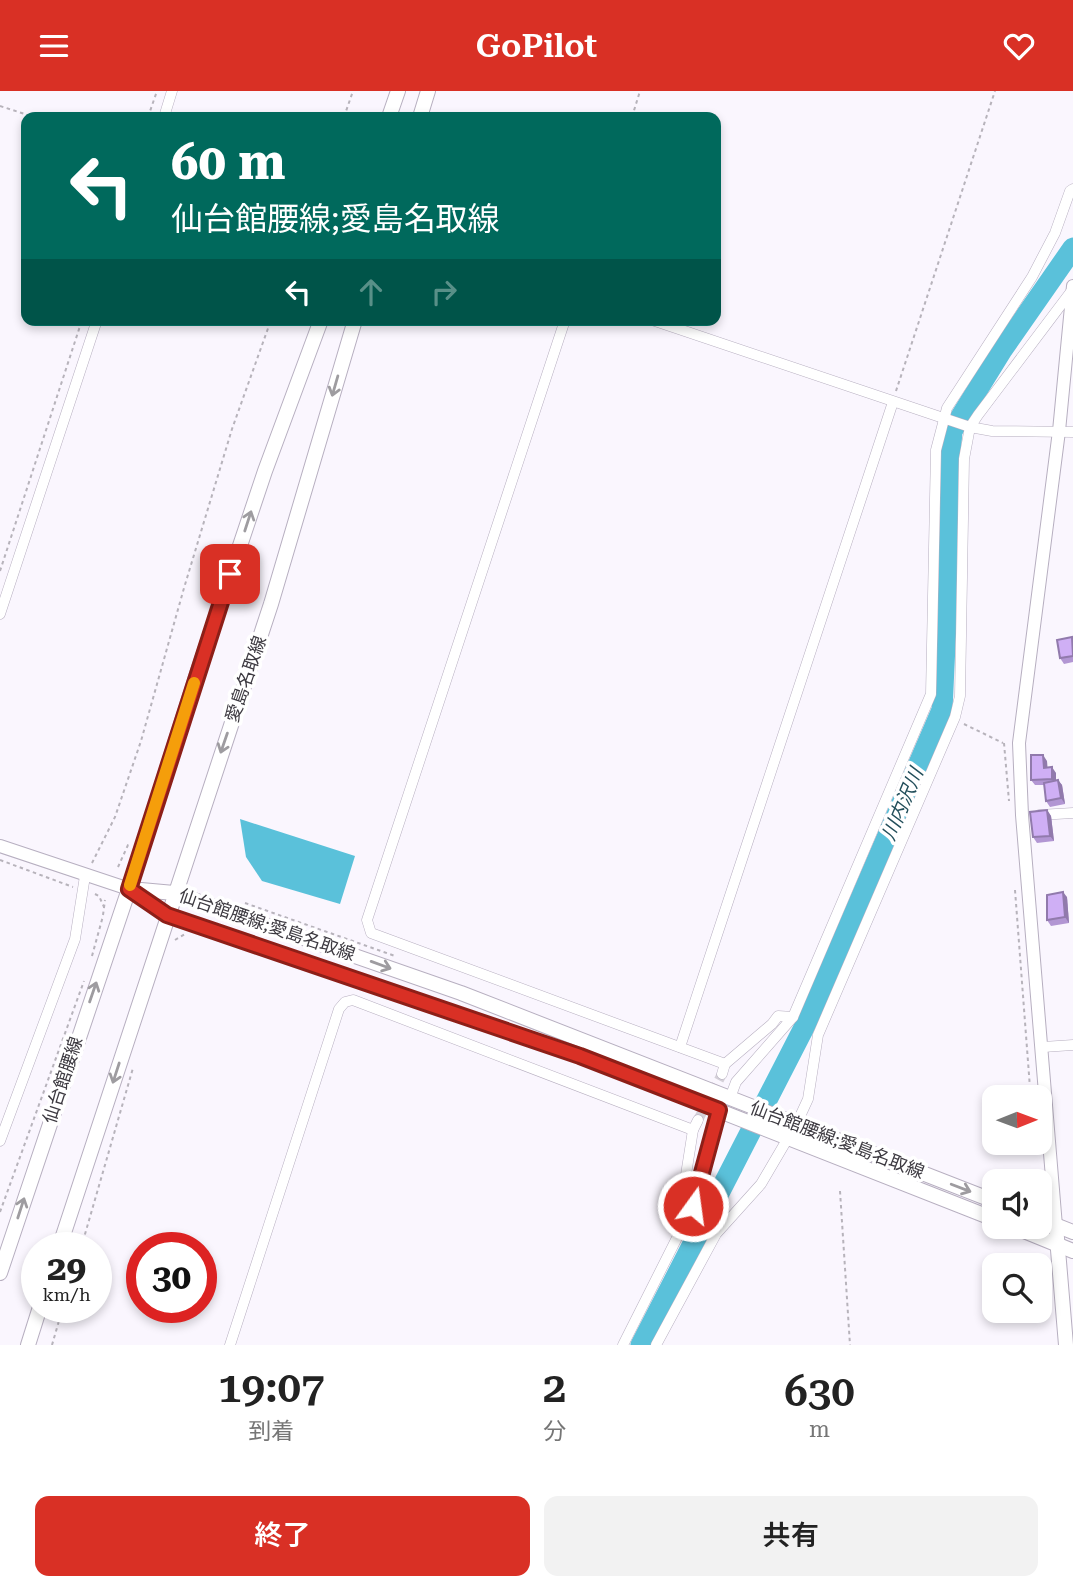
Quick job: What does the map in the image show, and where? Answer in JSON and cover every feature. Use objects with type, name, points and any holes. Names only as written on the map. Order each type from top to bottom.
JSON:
[{"type":"main road","points":[[391,112],[398,91]]},
{"type":"main road","points":[[421,112],[428,91]]},
{"type":"main road","points":[[129,889],[265,471],[319,326]]},
{"type":"main road","name":"愛島名取線","points":[[167,915],[271,604],[353,326]]},
{"type":"main road","name":"仙台館腰線;愛島名取線","points":[[129,889],[174,893],[461,993],[735,1100],[786,1129],[982,1214]]},
{"type":"main road","name":"仙台館腰線;愛島名取線","points":[[129,889],[167,915],[567,1052],[734,1116],[786,1129],[982,1197]]},
{"type":"main road","name":"仙台館腰線","points":[[0,1273],[129,889]]},
{"type":"main road","points":[[64,1232],[167,915]]},
{"type":"main road","points":[[1052,1224],[1073,1232]]},
{"type":"main road","points":[[1056,1226],[1066,1345]]},
{"type":"main road","points":[[1044,1239],[1073,1251]]},
{"type":"main road","points":[[28,1345],[35,1323]]},
{"type":"street","points":[[166,112],[172,91]]},
{"type":"street","points":[[735,1100],[736,1082],[793,1017],[931,694],[936,450],[947,418],[947,408],[1032,277],[1055,233],[1073,189]]},
{"type":"street","points":[[656,1345],[716,1234],[761,1184],[786,1129],[808,1099],[818,1035],[955,717],[960,696],[964,459],[968,426],[1073,288]]},
{"type":"street","points":[[1056,1226],[1043,1047],[1016,814],[1020,743],[1059,431],[1073,288]]},
{"type":"street","points":[[0,614],[95,326]]},
{"type":"street","points":[[563,326],[368,920],[370,933],[680,1047],[723,1069],[778,1016],[793,1017]]},
{"type":"street","points":[[670,326],[968,426],[992,431],[1073,432]]},
{"type":"street","points":[[680,1047],[893,402]]},
{"type":"street","points":[[1016,814],[1073,813]]},
{"type":"street","points":[[0,846],[84,883],[129,889]]},
{"type":"street","points":[[0,1141],[75,939],[84,883]]},
{"type":"street","points":[[230,1345],[339,1009],[345,1002],[353,1000],[695,1125],[682,1201],[693,1206]]},
{"type":"street","points":[[1043,1047],[1073,1045]]},
{"type":"street","points":[[623,1345],[693,1206],[719,1110]]},
{"type":"path","points":[[150,112],[157,91]]},
{"type":"path","points":[[346,112],[354,91]]},
{"type":"path","points":[[634,112],[640,91]]},
{"type":"path","points":[[893,402],[995,91]]},
{"type":"path","points":[[0,106],[21,113]]},
{"type":"path","points":[[0,571],[80,326]]},
{"type":"path","points":[[84,883],[115,817],[141,741],[232,429],[269,326]]},
{"type":"path","points":[[955,717],[966,726],[1004,743],[1020,743]]},
{"type":"path","points":[[1004,743],[1016,814]]},
{"type":"path","points":[[118,867],[128,845],[134,846]]},
{"type":"path","points":[[0,860],[43,877],[84,883],[99,896],[104,907]]},
{"type":"path","points":[[1015,881],[1030,1085]]},
{"type":"path","points":[[91,959],[105,900]]},
{"type":"path","points":[[103,916],[109,919]]},
{"type":"path","points":[[167,939],[174,941],[187,930]]},
{"type":"path","points":[[0,1212],[87,971]]},
{"type":"path","points":[[86,1232],[132,1069]]},
{"type":"path","points":[[840,1191],[850,1345]]},
{"type":"path","points":[[52,1345],[58,1323]]},
{"type":"water","points":[[240,819],[355,856],[340,904],[262,881],[246,857]]},
{"type":"building","points":[[1072,637],[1073,656],[1060,658],[1057,640]]},
{"type":"building","points":[[1031,755],[1043,755],[1044,768],[1052,767],[1052,779],[1031,780]]},
{"type":"building","points":[[1058,780],[1061,798],[1046,801],[1044,783]]},
{"type":"building","points":[[1047,810],[1050,836],[1033,837],[1030,812]]},
{"type":"building","points":[[1063,892],[1065,917],[1047,920],[1047,895]]},
{"type":"waterway","name":"川内沢川","points":[[641,1345],[810,1016],[942,710],[952,431],[1002,350],[1073,248]]},
{"type":"tunnel","points":[[698,1120],[722,1074]]},
{"type":"slow traffic","points":[[130,885],[194,683]]},
{"type":"route","points":[[230,574],[129,889],[167,915],[580,1056],[719,1110],[693,1206]]}]
